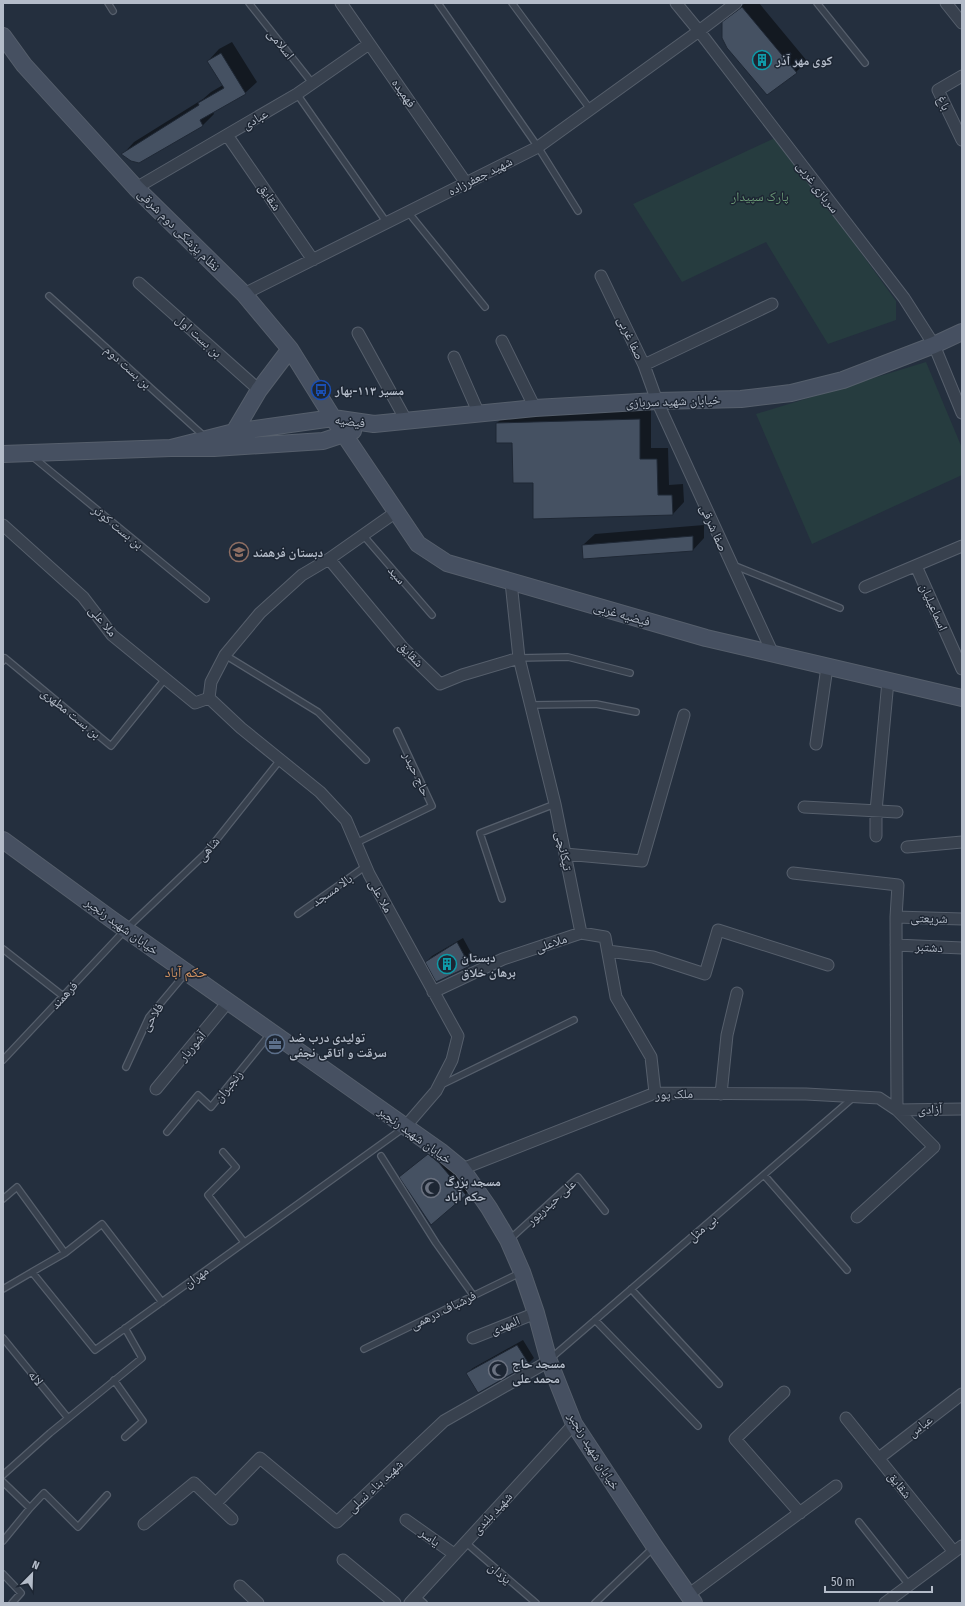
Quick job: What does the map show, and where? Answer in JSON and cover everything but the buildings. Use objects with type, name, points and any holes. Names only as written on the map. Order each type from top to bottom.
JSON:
[{"type":"street","name":"فهمیده","points":[[341,3],[466,183]]},
{"type":"street","name":"سربازی غربی","points":[[676,3],[904,298],[934,345],[962,413]]},
{"type":"street","name":"شهید جعفرزاده","points":[[244,294],[538,146],[736,3]]},
{"type":"street","points":[[946,3],[962,23]]},
{"type":"street","name":"نظام پزشکی دوم شرقی","points":[[3,36],[24,65],[136,188],[244,294],[290,350],[344,434]]},
{"type":"street","name":"عبادی","points":[[136,188],[297,94],[370,44]]},
{"type":"street","name":"باغ","points":[[962,76],[938,90],[962,140]]},
{"type":"street","name":"شقایق","points":[[227,135],[313,260]]},
{"type":"street","name":"صفا غربی","points":[[601,276],[644,365],[657,401]]},
{"type":"street","name":"بن بست اول","points":[[139,283],[259,390]]},
{"type":"street","points":[[644,365],[772,304]]},
{"type":"street","name":"خیابان شهید سربازی","points":[[374,424],[407,422],[536,408],[657,401],[741,399],[791,392],[843,380],[934,345],[962,332]]},
{"type":"street","points":[[358,333],[407,422]]},
{"type":"street","points":[[502,341],[536,408]]},
{"type":"street","points":[[234,432],[259,390],[290,350]]},
{"type":"street","points":[[454,357],[479,414]]},
{"type":"street","name":"صفا شرقی","points":[[657,401],[773,654]]},
{"type":"street","name":"فیضیه","points":[[171,448],[234,432],[333,418],[374,424]]},
{"type":"street","name":"فیضیه","points":[[3,454],[30,455],[171,448],[214,448],[323,440],[374,424]]},
{"type":"street","name":"فیضیه غربی","points":[[344,434],[418,544],[446,563],[706,638],[962,698]]},
{"type":"street","points":[[209,698],[211,682],[225,655],[260,613],[302,575],[329,559],[396,512]]},
{"type":"street","name":"ملا علی","points":[[3,525],[83,597],[112,635],[195,703],[209,698],[241,728],[320,792],[346,820],[366,866],[458,1036],[452,1060],[438,1087],[405,1127]]},
{"type":"street","points":[[865,587],[962,546]]},
{"type":"street","name":"شقایق","points":[[329,559],[404,648],[440,684],[462,675],[519,658]]},
{"type":"street","name":"اسماعیلیان","points":[[916,566],[962,669]]},
{"type":"street","name":"تیکانچی","points":[[511,582],[519,658],[555,804],[581,932]]},
{"type":"street","points":[[816,744],[827,667]]},
{"type":"street","points":[[876,836],[876,811],[888,681]]},
{"type":"street","points":[[565,854],[642,861],[684,715]]},
{"type":"street","points":[[804,807],[897,812]]},
{"type":"street","name":"خیابان شهید رنجبر","points":[[3,840],[228,1002],[440,1151],[462,1169],[489,1208],[508,1240],[522,1272],[536,1313],[549,1360],[574,1424],[691,1599]]},
{"type":"street","points":[[907,847],[962,842]]},
{"type":"street","points":[[793,873],[898,884],[896,917],[897,1110]]},
{"type":"street","name":"شریعتی","points":[[896,917],[962,919]]},
{"type":"street","points":[[608,951],[653,957],[705,974],[718,930],[828,965]]},
{"type":"street","points":[[581,932],[605,937],[616,997],[651,1057],[655,1093]]},
{"type":"street","name":"ملاعلی","points":[[433,992],[503,959],[581,932]]},
{"type":"street","name":"دشتبر","points":[[896,945],[962,948]]},
{"type":"street","points":[[721,1094],[727,1035],[737,993]]},
{"type":"street","name":"آشوربار","points":[[156,1089],[228,1002]]},
{"type":"street","name":"ملک پور","points":[[462,1169],[655,1093],[806,1094],[879,1098],[897,1110],[934,1147],[857,1217]]},
{"type":"street","name":"آزادی","points":[[897,1110],[962,1109]]},
{"type":"street","name":"المهدی","points":[[473,1338],[536,1313]]},
{"type":"street","name":"شهید بناء نسلی","points":[[216,1503],[260,1458],[337,1522],[444,1421],[549,1360]]},
{"type":"street","points":[[784,1392],[735,1439],[800,1514]]},
{"type":"street","name":"عباس","points":[[879,1458],[962,1394]]},
{"type":"street","name":"شقایق","points":[[846,1418],[958,1549]]},
{"type":"street","name":"شهید بلندی","points":[[417,1601],[454,1554],[574,1424]]},
{"type":"street","points":[[144,1524],[194,1483],[232,1519]]},
{"type":"street","points":[[691,1599],[836,1486]]},
{"type":"street","name":"یاسر","points":[[406,1520],[454,1554]]},
{"type":"street","points":[[885,1603],[958,1549]]},
{"type":"street","points":[[343,1560],[395,1603]]},
{"type":"street","points":[[240,1586],[258,1603]]},
{"type":"lane","points":[[108,3],[113,11]]},
{"type":"lane","name":"اسلامی","points":[[249,3],[313,84]]},
{"type":"lane","points":[[438,3],[538,146],[578,211]]},
{"type":"lane","points":[[512,3],[590,109]]},
{"type":"lane","points":[[817,3],[865,63]]},
{"type":"lane","points":[[297,94],[387,223]]},
{"type":"lane","points":[[408,212],[485,307]]},
{"type":"lane","name":"بن بست دوم","points":[[49,296],[206,438]]},
{"type":"lane","name":"بن بست کوثر","points":[[30,455],[206,599]]},
{"type":"lane","name":"سید","points":[[362,535],[432,616]]},
{"type":"lane","points":[[731,564],[840,608]]},
{"type":"lane","points":[[225,655],[318,712],[366,760]]},
{"type":"lane","points":[[519,658],[568,657],[630,673]]},
{"type":"lane","name":"بن بست مطهری","points":[[3,661],[5,658],[111,746],[165,679]]},
{"type":"lane","points":[[531,705],[596,704],[636,712]]},
{"type":"lane","name":"حاج حیدر","points":[[356,844],[432,806],[397,731]]},
{"type":"lane","name":"شاهی","points":[[126,929],[206,853],[280,760]]},
{"type":"lane","points":[[502,899],[480,833],[555,804]]},
{"type":"lane","name":"بالا مسجد","points":[[298,914],[366,866]]},
{"type":"lane","name":"فرهمند","points":[[4,1057],[126,929]]},
{"type":"lane","points":[[3,949],[63,996]]},
{"type":"lane","name":"فلاحی","points":[[126,1067],[149,1017],[186,972]]},
{"type":"lane","points":[[438,1087],[574,1020]]},
{"type":"lane","name":"رنجبران","points":[[167,1132],[198,1095],[211,1107],[272,1033]]},
{"type":"lane","name":"بی مثل","points":[[549,1360],[855,1096]]},
{"type":"lane","name":"مهران","points":[[32,1272],[95,1350],[405,1127]]},
{"type":"lane","points":[[223,1152],[236,1167],[208,1195],[244,1242]]},
{"type":"lane","points":[[381,1156],[436,1243],[473,1295]]},
{"type":"lane","points":[[764,1175],[847,1270]]},
{"type":"lane","name":"علی‌ حیدرپور","points":[[508,1240],[578,1177],[605,1211]]},
{"type":"lane","points":[[3,1199],[17,1187],[65,1253]]},
{"type":"lane","points":[[3,1289],[65,1253],[102,1224],[162,1302]]},
{"type":"lane","name":"فرشباف درهمی","points":[[364,1349],[522,1272]]},
{"type":"lane","points":[[631,1290],[719,1384]]},
{"type":"lane","points":[[595,1320],[698,1426]]},
{"type":"lane","points":[[3,1475],[68,1418],[142,1358],[125,1328]]},
{"type":"lane","name":"لاله","points":[[3,1338],[68,1418]]},
{"type":"lane","points":[[114,1380],[143,1421],[125,1437]]},
{"type":"lane","points":[[3,1482],[30,1508]]},
{"type":"lane","points":[[3,1541],[44,1492],[78,1527],[107,1495]]},
{"type":"lane","points":[[859,1522],[910,1585]]},
{"type":"lane","name":"یزدان","points":[[465,1542],[536,1603]]},
{"type":"lane","points":[[596,1603],[655,1547]]},
{"type":"lane","points":[[3,1574],[21,1592],[12,1603]]},
{"type":"green space","name":"پارک سپیدار","points":[[777,137],[896,301],[896,320],[828,344],[766,242],[682,282],[633,204]]},
{"type":"green space","points":[[926,362],[962,448],[962,475],[812,544],[756,414]]},
{"type":"place","name":"کوی مهر آذر","points":[[762,60]]},
{"type":"place","name":"مسیر ۱۱۳-بهار","points":[[321,390]]},
{"type":"place","name":"دبستان فرهمند","points":[[239,552]]},
{"type":"place","name":"دبستان برهان خلاق","points":[[447,964]]},
{"type":"place","name":"تولیدی درب ضد سرقت و اتاقی نجفی","points":[[275,1044]]},
{"type":"place","name":"مسجد بزرگ حکم آباد","points":[[431,1188]]},
{"type":"place","name":"مسجد حاج محمد علی","points":[[498,1370]]},
{"type":"district","name":"حکم آباد","points":[[186,972]]}]
